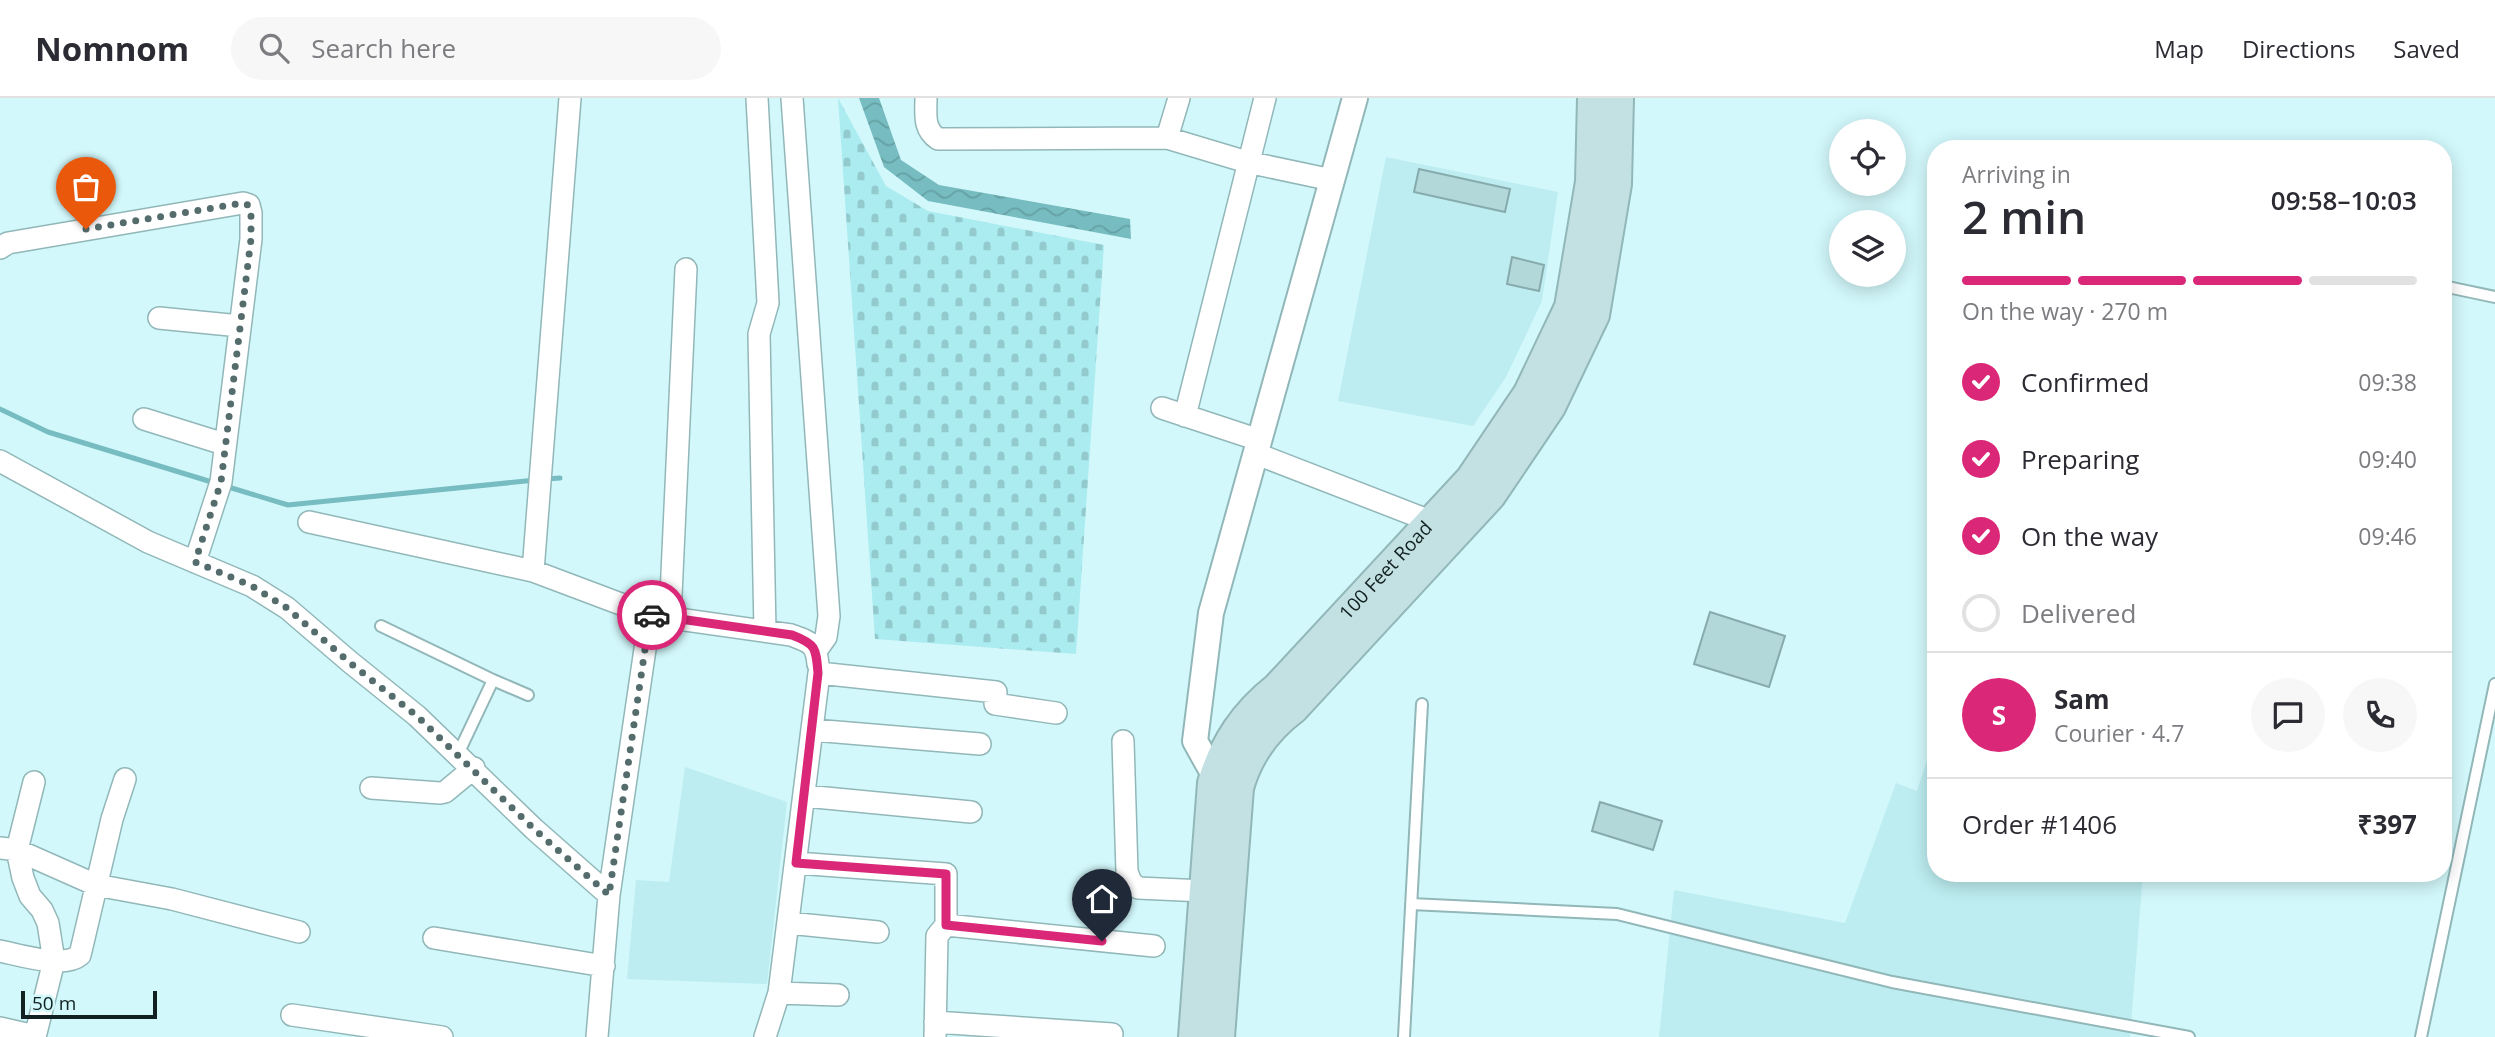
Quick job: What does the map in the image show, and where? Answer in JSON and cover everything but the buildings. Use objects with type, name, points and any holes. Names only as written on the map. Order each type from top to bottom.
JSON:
[{"type":"main road","name":"100 Feet Road","points":[[1220,1037],[1226,782],[1230,738],[1246,716],[1278,687],[1470,479],[1528,393],[1569,307],[1590,182],[1592,98]]},
{"type":"main road","name":"100 Feet Road","points":[[1193,1037],[1212,783],[1226,782],[1247,763],[1262,739],[1303,699],[1491,496],[1551,407],[1595,315],[1616,184],[1619,98]]},
{"type":"street","points":[[533,572],[570,98]]},
{"type":"street","points":[[757,98],[768,303],[759,334],[765,631]]},
{"type":"street","points":[[792,98],[829,616],[826,638],[817,651]]},
{"type":"street","points":[[926,98],[926,125],[930,134],[938,139],[1167,138],[1247,162],[1332,180]]},
{"type":"street","points":[[1167,138],[1179,98]]},
{"type":"street","points":[[1185,416],[1265,98]]},
{"type":"street","points":[[1226,782],[1195,741],[1211,613],[1355,98]]},
{"type":"street","points":[[0,248],[8,243],[243,203],[248,205],[251,213],[251,239],[221,482],[195,562]]},
{"type":"street","points":[[597,1037],[609,895],[660,616],[687,269]]},
{"type":"street","points":[[159,318],[240,327]]},
{"type":"street","points":[[1162,408],[1430,521]]},
{"type":"street","points":[[144,419],[224,444]]},
{"type":"street","points":[[0,461],[148,542],[252,586],[287,608],[417,716],[534,829],[609,895]]},
{"type":"street","points":[[309,522],[533,572],[660,616],[792,635],[810,642],[817,651],[818,673],[813,730],[779,993],[765,1037]]},
{"type":"street","points":[[818,673],[996,692],[995,704],[1056,713]]},
{"type":"street","points":[[813,730],[980,744]]},
{"type":"street","points":[[1123,741],[1127,872],[1131,881],[1138,888],[1204,891]]},
{"type":"street","points":[[372,788],[440,793],[466,761]]},
{"type":"street","points":[[0,950],[54,961],[74,960],[80,956],[125,779]]},
{"type":"street","points":[[0,1028],[35,1037],[54,961],[48,923],[42,910],[30,896],[9,849],[34,782]]},
{"type":"street","points":[[804,796],[971,812]]},
{"type":"street","points":[[9,849],[96,885],[172,899],[299,932]]},
{"type":"street","points":[[796,863],[946,874],[946,925],[937,936],[935,1030],[1112,1034]]},
{"type":"street","points":[[788,923],[877,932]]},
{"type":"street","points":[[946,925],[1154,946]]},
{"type":"street","points":[[434,938],[604,966]]},
{"type":"street","points":[[779,993],[838,995]]},
{"type":"street","points":[[292,1015],[442,1037]]},
{"type":"lane","points":[[2452,288],[2495,297]]},
{"type":"lane","points":[[382,626],[528,695]]},
{"type":"lane","points":[[466,761],[493,680]]},
{"type":"lane","points":[[2421,1037],[2495,684]]},
{"type":"lane","points":[[1404,1037],[1422,704]]},
{"type":"lane","points":[[1411,904],[1617,914],[1892,982],[2189,1037]]},
{"type":"shaded area","points":[[1386,157],[1558,192],[1542,301],[1506,377],[1473,426],[1338,401]]},
{"type":"shaded area","points":[[1927,760],[1927,882],[2142,882],[2130,1037],[1659,1037],[1674,890],[1845,923],[1896,783],[1917,791]]},
{"type":"shaded area","points":[[685,767],[787,802],[767,984],[627,979],[636,880],[669,882]]},
{"type":"green space","points":[[838,98],[886,186],[928,211],[1104,245],[1076,654],[875,639]]},
{"type":"water","points":[[859,98],[879,98],[901,160],[939,185],[1130,219],[1131,239],[928,201],[884,167]]},
{"type":"waterway","points":[[0,409],[48,432],[215,483]]},
{"type":"waterway","points":[[546,479],[560,478]]},
{"type":"waterway","points":[[225,486],[288,505],[536,480]]},
{"type":"way so far","points":[[86,229],[243,203],[248,205],[251,213],[251,239],[221,482],[195,562],[252,586],[287,608],[417,716],[474,768],[534,829],[609,895],[652,615]]},
{"type":"route","points":[[652,615],[792,635],[810,642],[817,651],[818,673],[813,730],[796,863],[946,874],[946,925],[1102,941]]}]
